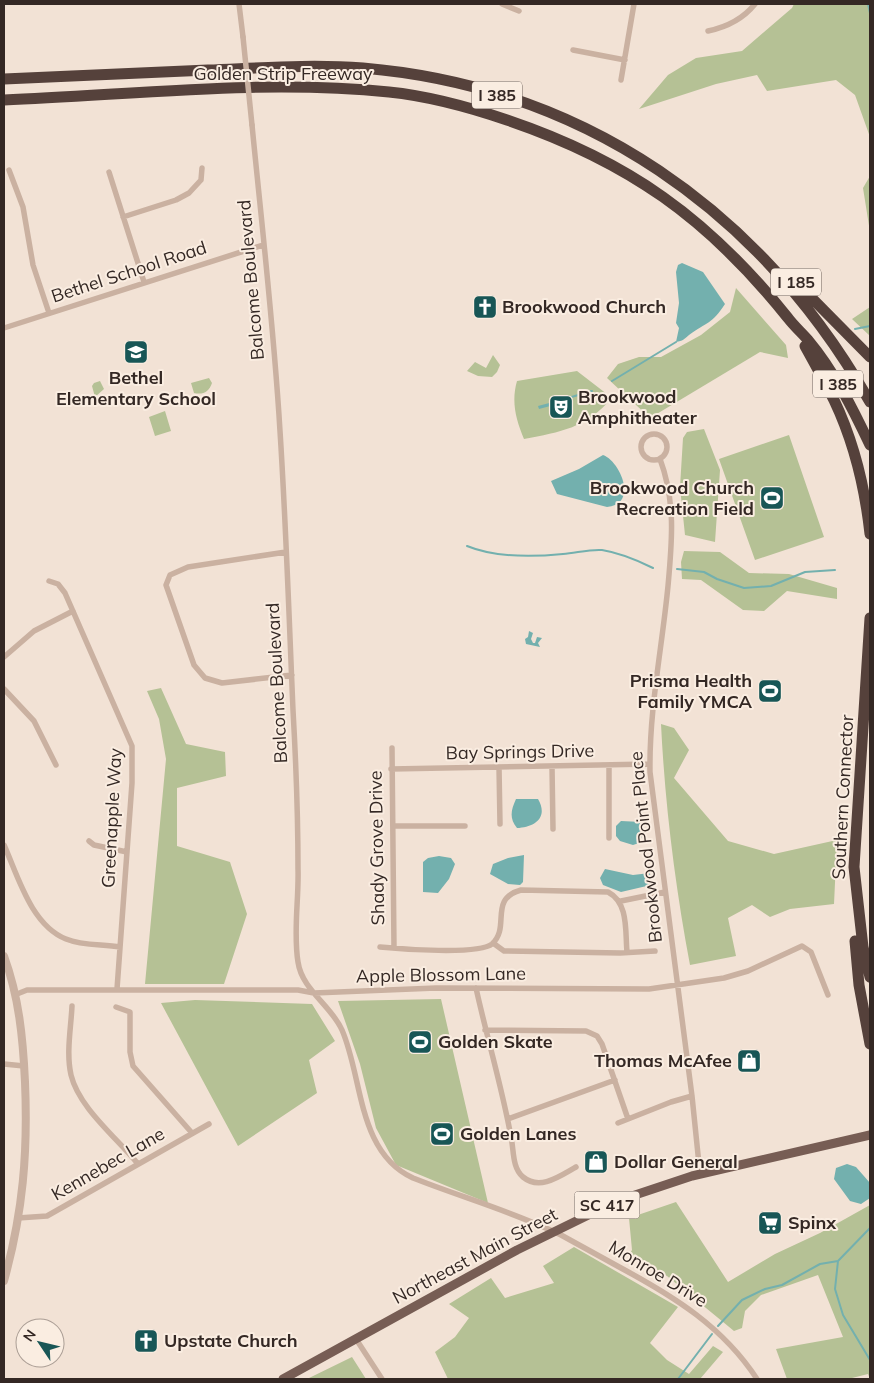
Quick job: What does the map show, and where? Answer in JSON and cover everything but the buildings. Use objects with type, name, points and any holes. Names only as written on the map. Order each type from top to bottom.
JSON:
[{"type":"highway","name":"Golden Strip Freeway","points":[[4,79],[307,66],[362,68],[424,76],[507,98],[572,122],[648,163],[716,213],[769,262],[803,301],[838,349],[870,402]]},
{"type":"highway","name":"Golden Strip Freeway","points":[[4,100],[299,87],[390,92],[481,112],[566,141],[652,188],[684,211],[756,278],[808,339],[828,367],[870,445]]},
{"type":"highway","name":"I 185","points":[[716,213],[747,234],[870,357]]},
{"type":"highway","points":[[797,328],[834,400],[849,436],[860,472],[870,534]]},
{"type":"highway","name":"Southern Connector","points":[[870,618],[854,867],[863,947],[870,977]]},
{"type":"highway","points":[[854,867],[859,985],[870,1044]]},
{"type":"main road","name":"Northeast Main Street","points":[[356,1339],[552,1232],[617,1201],[700,1174],[870,1135]]},
{"type":"main road","name":"SC 417","points":[[283,1379],[356,1339]]},
{"type":"street","name":"Balcome Boulevard","points":[[239,4],[280,430],[292,675],[298,870],[298,960],[304,980],[331,1011],[342,1030],[369,1125],[379,1147],[391,1163],[413,1178],[552,1232]]},
{"type":"street","points":[[502,4],[519,11]]},
{"type":"street","points":[[621,80],[634,4]]},
{"type":"street","points":[[708,31],[721,28],[737,20],[755,4]]},
{"type":"street","points":[[573,50],[625,60]]},
{"type":"street","points":[[123,218],[184,196],[200,180],[202,168]]},
{"type":"street","points":[[9,170],[23,206],[33,265],[49,313]]},
{"type":"street","points":[[109,172],[144,282]]},
{"type":"street","name":"Bethel School Road","points":[[4,328],[263,245]]},
{"type":"street","points":[[657,434],[665,439],[667,450],[660,459],[647,458],[641,451],[642,442],[648,435],[657,434]]},
{"type":"street","name":"Brookwood Point Place","points":[[660,459],[672,507],[672,544],[650,734],[650,764],[676,986],[692,1096],[700,1174]]},
{"type":"street","points":[[286,552],[188,567],[170,575],[166,585],[194,665],[205,678],[222,683],[292,675]]},
{"type":"street","name":"Greenapple Way","points":[[49,581],[60,587],[73,611],[132,746],[127,852],[117,989]]},
{"type":"street","points":[[4,658],[34,631],[73,611]]},
{"type":"street","points":[[4,689],[34,721],[56,765]]},
{"type":"street","name":"Shady Grove Drive","points":[[392,748],[394,948]]},
{"type":"street","name":"Bay Springs Drive","points":[[391,769],[552,768],[650,764]]},
{"type":"street","points":[[609,766],[609,838]]},
{"type":"street","points":[[499,767],[500,824]]},
{"type":"street","points":[[552,768],[553,829]]},
{"type":"street","points":[[393,826],[465,826]]},
{"type":"street","points":[[89,841],[94,846],[127,852]]},
{"type":"street","points":[[4,845],[30,902],[46,926],[59,936],[73,941],[120,947]]},
{"type":"street","points":[[380,948],[468,950],[486,948],[493,943],[499,930],[502,903],[513,892],[521,890],[608,892],[621,901],[665,892]]},
{"type":"street","points":[[621,901],[627,952]]},
{"type":"street","points":[[493,943],[504,950],[655,951]]},
{"type":"street","name":"Apple Blossom Lane","points":[[17,994],[26,990],[298,990],[314,993],[476,988],[610,990],[676,986],[712,981],[748,971],[805,946],[812,952],[828,994]]},
{"type":"street","points":[[4,956],[17,994],[24,1066],[26,1154],[18,1218],[4,1281]]},
{"type":"street","points":[[476,988],[508,1119],[515,1165],[523,1177],[541,1183],[556,1178],[576,1167]]},
{"type":"street","points":[[72,1006],[70,1064],[74,1083],[90,1111],[138,1164]]},
{"type":"street","points":[[116,1007],[130,1012],[130,1052],[136,1070],[192,1133]]},
{"type":"street","points":[[485,1030],[586,1031],[597,1036],[602,1044],[628,1119]]},
{"type":"street","points":[[4,1064],[24,1066]]},
{"type":"street","points":[[508,1119],[615,1080]]},
{"type":"street","points":[[618,1123],[670,1102],[692,1096]]},
{"type":"street","name":"Kennebec Lane","points":[[18,1218],[47,1216],[209,1124]]},
{"type":"street","name":"Monroe Drive","points":[[552,1232],[643,1280],[697,1314],[729,1342],[757,1379]]},
{"type":"street","points":[[356,1339],[382,1379]]},
{"type":"green space","points":[[794,4],[870,4],[870,137],[855,95],[836,80],[767,91],[757,75],[716,84],[639,109],[668,75],[696,58],[742,51],[792,8]]},
{"type":"green space","points":[[870,176],[870,232],[863,188]]},
{"type":"green space","points":[[736,288],[786,345],[788,358],[760,352],[650,418],[607,378],[618,364],[639,357],[661,357],[701,335],[730,312]]},
{"type":"green space","points":[[870,307],[870,336],[852,319]]},
{"type":"green space","points":[[493,355],[500,365],[492,377],[478,376],[467,371],[475,362],[486,368]]},
{"type":"green space","points":[[577,371],[612,398],[592,416],[572,427],[524,439],[514,404],[517,381]]},
{"type":"green space","points":[[209,378],[212,383],[207,391],[200,394],[194,393],[191,383]]},
{"type":"green space","points":[[100,381],[104,389],[95,397],[92,386]]},
{"type":"green space","points":[[165,411],[171,431],[155,436],[149,417]]},
{"type":"green space","points":[[704,429],[720,470],[715,542],[685,535],[680,487],[683,438],[687,432]]},
{"type":"green space","name":"Brookwood Church Recreation Field","points":[[789,435],[824,537],[755,560],[719,459]]},
{"type":"green space","points":[[684,551],[720,552],[749,573],[789,574],[837,588],[837,599],[787,591],[764,611],[743,610],[701,580],[682,579],[681,562]]},
{"type":"green space","points":[[161,688],[186,744],[225,752],[226,776],[177,788],[177,846],[230,862],[247,914],[224,984],[145,984],[166,759],[159,719],[147,691]]},
{"type":"green space","points":[[661,724],[674,728],[689,750],[674,778],[728,841],[774,854],[837,840],[834,904],[790,909],[770,917],[752,905],[728,918],[736,956],[690,965],[671,845]]},
{"type":"green space","points":[[441,999],[488,1203],[396,1165],[376,1128],[360,1064],[338,1001]]},
{"type":"green space","points":[[195,1000],[312,1004],[335,1041],[309,1060],[317,1093],[238,1146],[161,1003]]},
{"type":"green space","points":[[676,1202],[728,1282],[775,1254],[820,1233],[870,1205],[870,1379],[868,1374],[848,1379],[787,1379],[776,1349],[843,1337],[818,1275],[761,1295],[745,1311],[742,1328],[734,1331],[667,1276],[629,1255],[632,1250],[629,1218]]},
{"type":"green space","points":[[574,1247],[678,1307],[650,1343],[667,1360],[689,1374],[713,1346],[723,1352],[700,1379],[448,1379],[435,1352],[455,1337],[469,1318],[449,1304],[491,1278],[505,1298],[554,1283],[543,1266]]},
{"type":"green space","points":[[352,1357],[366,1379],[307,1379]]},
{"type":"water","points":[[682,263],[703,272],[725,304],[709,322],[683,340],[676,342],[679,328],[676,323],[679,303],[676,272],[678,265]]},
{"type":"water","points":[[568,398],[569,401],[539,409],[538,406]]},
{"type":"water","points":[[603,455],[615,465],[623,482],[624,491],[622,498],[617,504],[607,507],[557,494],[551,481],[579,469]]},
{"type":"water","points":[[529,631],[533,633],[531,639],[533,643],[535,643],[537,637],[542,638],[538,643],[540,647],[526,644],[525,639],[528,637]]},
{"type":"water","points":[[516,799],[538,799],[542,811],[538,820],[529,826],[517,828],[512,814]]},
{"type":"water","points":[[621,821],[641,822],[643,834],[639,843],[633,845],[620,841],[616,836],[616,826]]},
{"type":"water","points":[[524,855],[523,882],[520,885],[508,884],[490,874],[493,864],[508,858]]},
{"type":"water","points":[[439,856],[451,858],[455,864],[449,879],[438,893],[423,892],[423,862],[428,858]]},
{"type":"water","points":[[605,869],[633,875],[650,873],[651,885],[621,892],[603,885],[600,878]]},
{"type":"water","points":[[847,1164],[856,1167],[870,1183],[870,1198],[861,1204],[850,1201],[834,1179],[836,1168]]},
{"type":"waterway","points":[[868,4],[870,13]]},
{"type":"waterway","points":[[855,329],[870,326]]},
{"type":"waterway","points":[[612,381],[676,342]]},
{"type":"waterway","points":[[568,398],[592,391]]},
{"type":"waterway","points":[[467,546],[490,553],[515,556],[568,554],[602,550],[629,557],[653,568]]},
{"type":"waterway","points":[[677,569],[704,572],[717,579],[744,588],[771,586],[805,572],[835,570]]},
{"type":"waterway","points":[[718,1326],[742,1300],[765,1289],[782,1285],[820,1264],[838,1261],[870,1228]]},
{"type":"waterway","points":[[838,1261],[835,1289],[843,1315],[870,1360]]},
{"type":"waterway","points":[[678,1379],[712,1334]]},
{"type":"place","name":"Brookwood Church","points":[[485,307]]},
{"type":"place","name":"Bethel Elementary School","points":[[136,352]]},
{"type":"place","name":"Brookwood Amphitheater","points":[[561,407]]},
{"type":"place","name":"Brookwood Church Recreation Field","points":[[772,498]]},
{"type":"place","name":"Prisma Health Family YMCA","points":[[770,691]]},
{"type":"place","name":"Golden Skate","points":[[420,1042]]},
{"type":"place","name":"Thomas McAfee","points":[[749,1061]]},
{"type":"place","name":"Golden Lanes","points":[[442,1134]]},
{"type":"place","name":"Dollar General","points":[[596,1162]]},
{"type":"place","name":"Spinx","points":[[770,1223]]},
{"type":"place","name":"Upstate Church","points":[[146,1341]]}]
